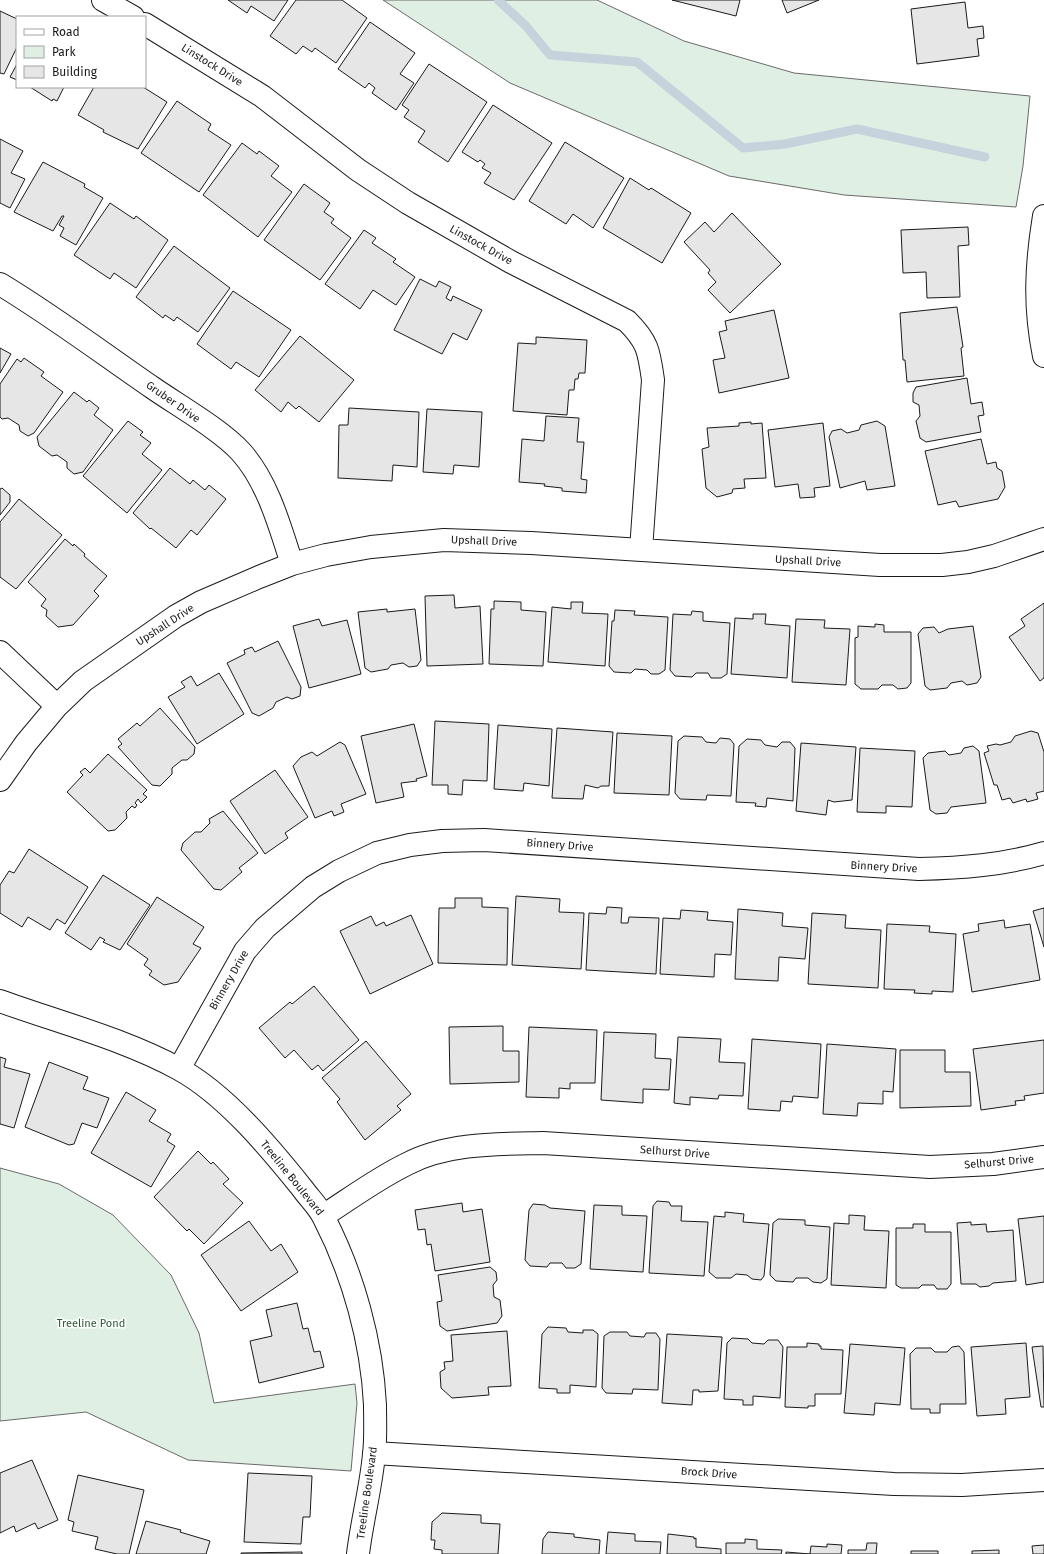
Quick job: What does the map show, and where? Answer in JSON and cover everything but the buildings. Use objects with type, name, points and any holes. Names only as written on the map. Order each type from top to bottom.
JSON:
[{"type":"street","points":[[103,0],[131,16]]},
{"type":"street","name":"Linstock Drive","points":[[146,25],[262,96],[358,170],[408,203],[511,262],[627,321],[641,335],[650,355],[653,380],[642,550]]},
{"type":"street","points":[[1044,216],[1036,268],[1038,310],[1044,356]]},
{"type":"street","name":"Gruber Drive","points":[[0,284],[192,415],[241,452],[262,484],[282,532],[292,564]]},
{"type":"street","name":"Upshall Drive","points":[[0,780],[26,743],[58,706],[83,681],[176,616],[234,587],[292,564],[326,555],[370,547],[444,540],[532,543],[880,565],[942,565],[968,562],[994,556],[1044,539]]},
{"type":"street","points":[[0,652],[58,706]]},
{"type":"street","name":"Binnery Drive","points":[[179,1069],[245,951],[265,928],[313,887],[339,871],[377,853],[442,841],[484,840],[919,869],[973,867],[1021,860],[1044,853]]},
{"type":"street","name":"Treeline Boulevard","points":[[0,1000],[86,1030],[179,1069],[204,1086],[233,1111],[263,1142],[324,1216],[335,1242],[359,1310],[367,1344],[375,1406],[374,1453],[358,1554]]},
{"type":"street","name":"Selhurst Drive","points":[[324,1216],[407,1163],[431,1154],[468,1147],[497,1144],[543,1143],[930,1167],[993,1164],[1044,1157]]},
{"type":"street","name":"Brock Drive","points":[[374,1453],[894,1484],[962,1485],[1044,1480]]},
{"type":"green space","points":[[383,0],[597,0],[684,41],[794,73],[1030,96],[1023,166],[1016,207],[844,195],[729,176],[510,83]]},
{"type":"green space","name":"Treeline Pond","points":[[0,1168],[59,1184],[113,1215],[171,1275],[199,1333],[214,1403],[355,1384],[357,1403],[351,1471],[188,1460],[86,1412],[0,1421]]},
{"type":"waterway","points":[[498,0],[526,26],[550,55],[637,62],[743,148],[785,144],[857,129],[985,157]]}]
